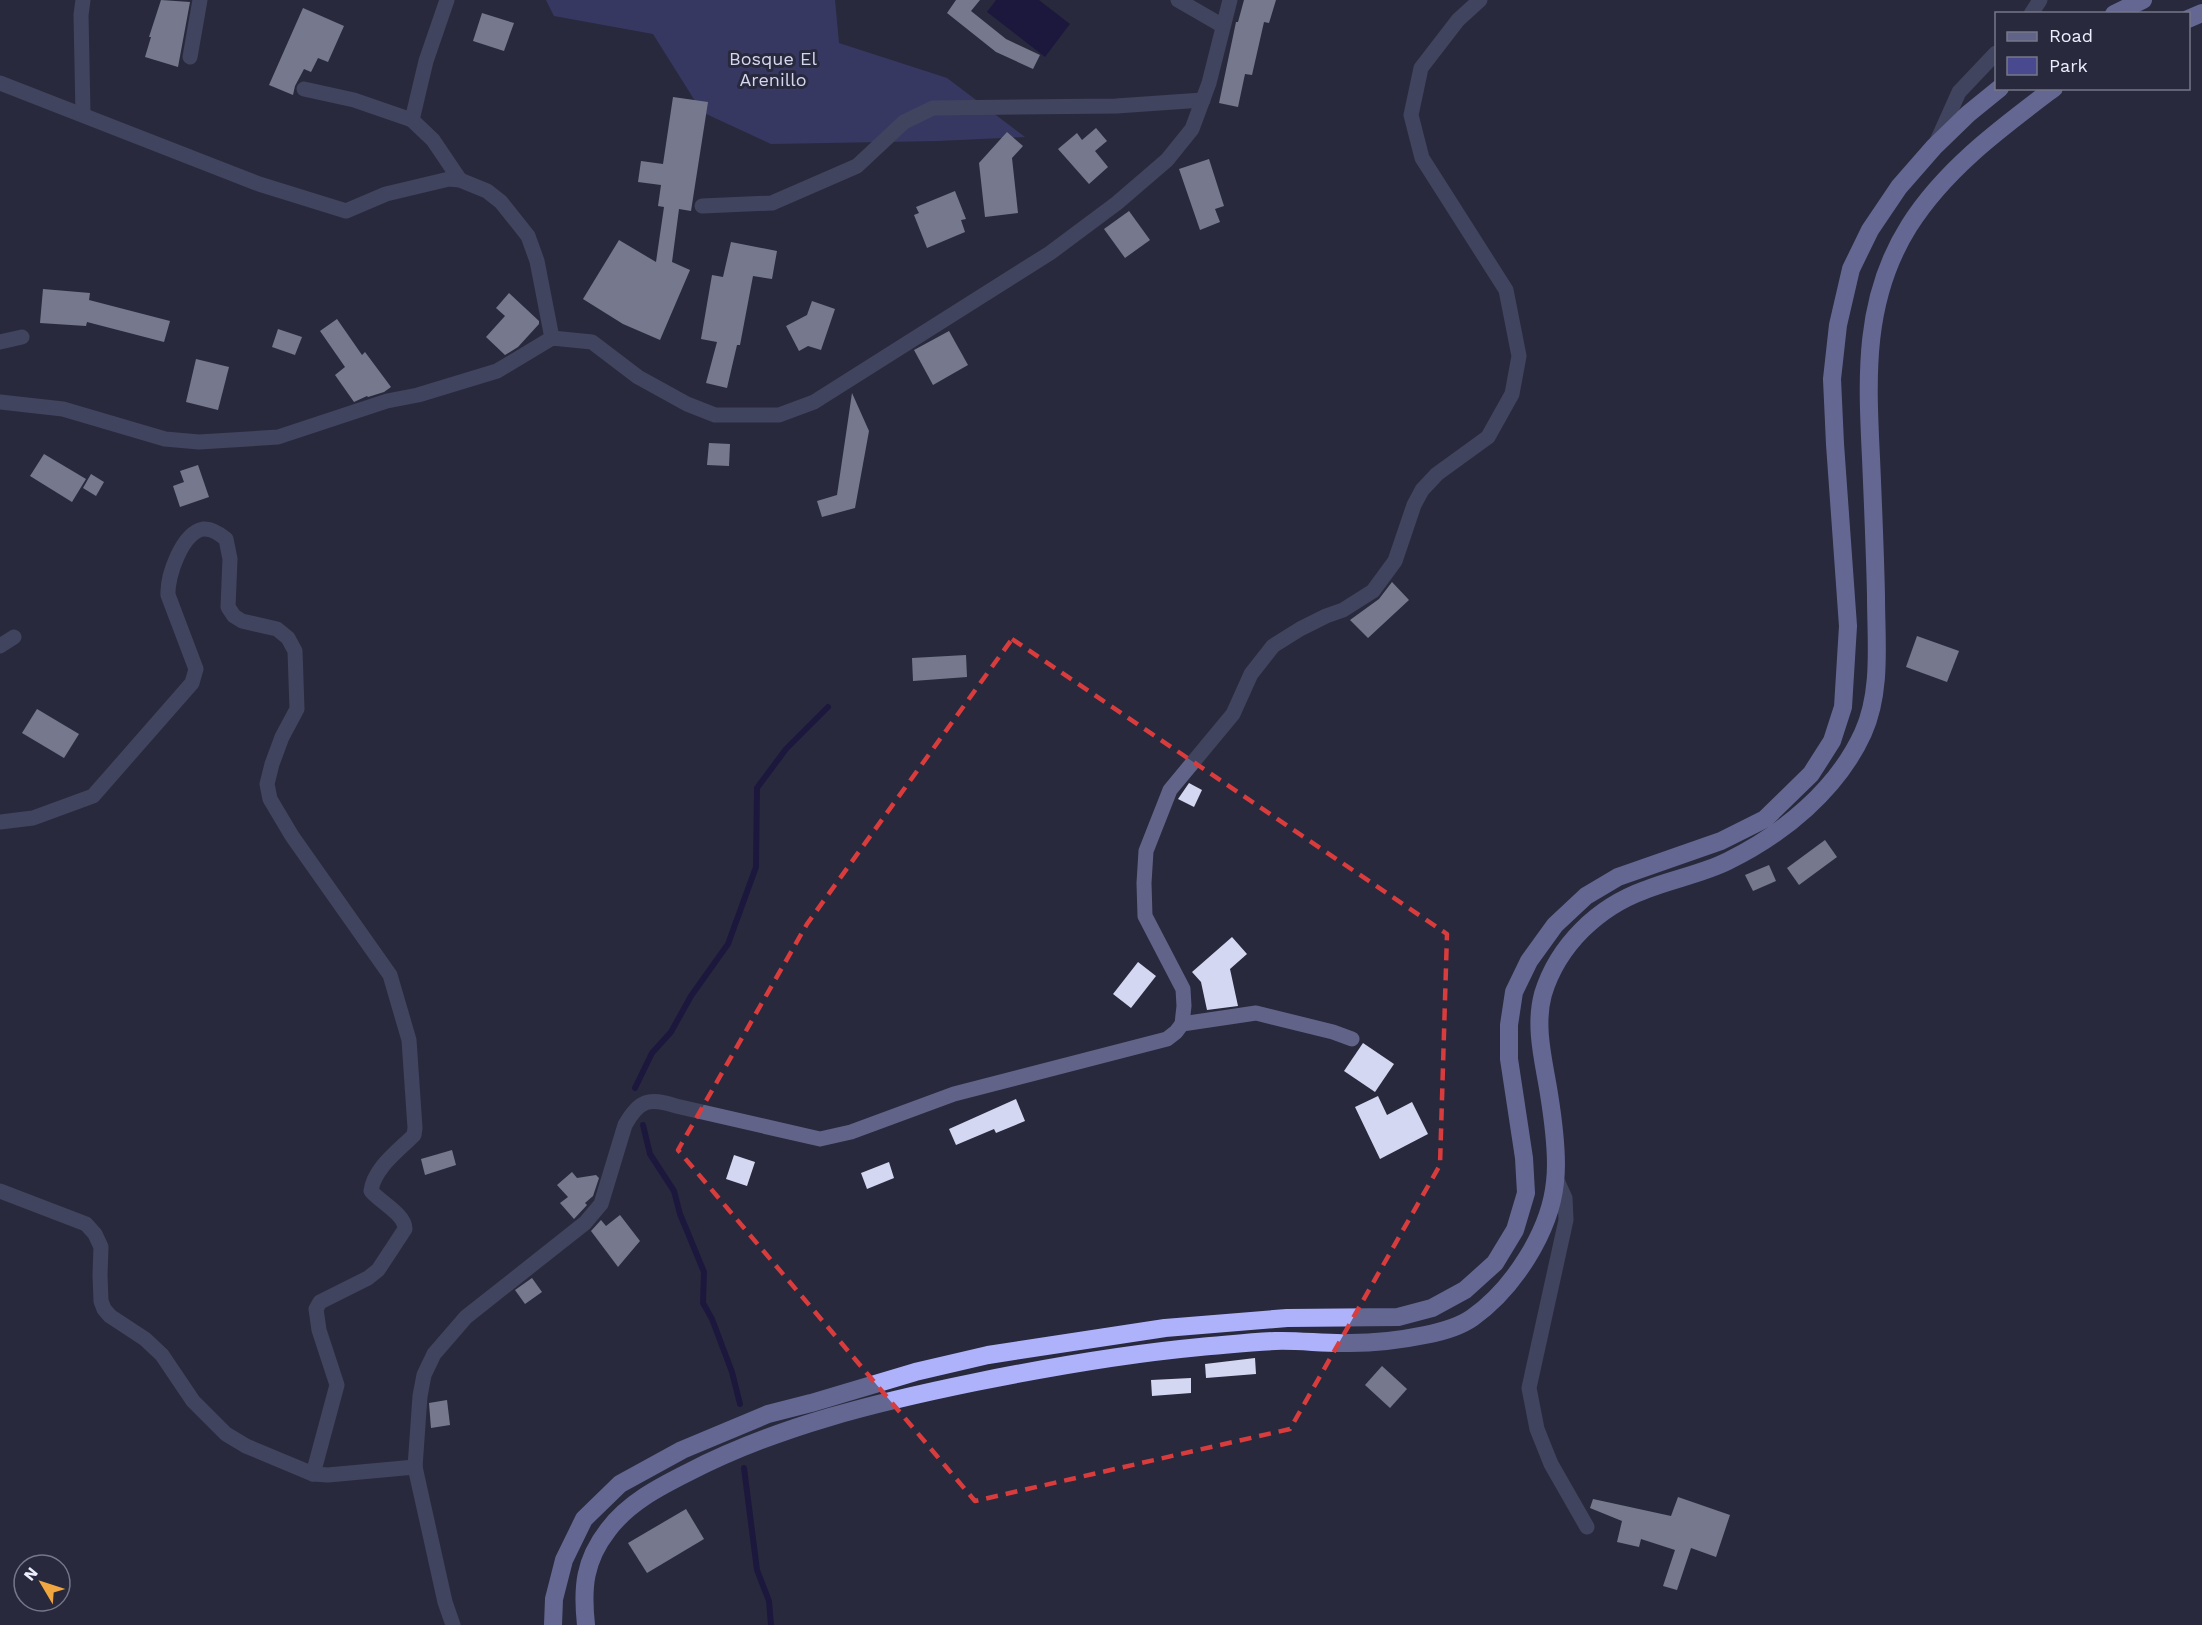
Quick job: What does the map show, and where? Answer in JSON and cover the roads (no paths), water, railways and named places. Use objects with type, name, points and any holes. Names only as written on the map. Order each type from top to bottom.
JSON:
[{"type":"highway","points":[[2118,12],[2144,0]]},
{"type":"highway","points":[[553,1625],[554,1599],[564,1560],[584,1519],[620,1484],[682,1450],[768,1414],[915,1372],[988,1355],[1166,1328],[1287,1318],[1398,1317],[1432,1308],[1465,1290],[1495,1263],[1515,1230],[1526,1193],[1524,1158],[1509,1059],[1509,1025],[1514,992],[1529,961],[1555,925],[1586,896],[1602,886],[1618,877],[1721,841],[1765,819],[1811,774],[1832,741],[1843,707],[1848,626],[1832,379],[1838,325],[1851,269],[1870,230],[1899,188],[1934,147],[1968,114],[1999,90]]},
{"type":"highway","points":[[586,1625],[582,1592],[591,1558],[610,1527],[647,1494],[706,1463],[747,1446],[841,1413],[1042,1368],[1194,1347],[1279,1341],[1351,1343],[1401,1340],[1437,1333],[1467,1323],[1513,1278],[1536,1242],[1548,1216],[1556,1178],[1551,1110],[1540,1043],[1540,1021],[1543,994],[1568,945],[1597,916],[1620,901],[1646,889],[1678,880],[1728,861],[1774,833],[1815,801],[1843,767],[1862,734],[1872,705],[1876,666],[1868,365],[1872,322],[1884,280],[1907,230],[1933,194],[1955,169],[2015,117],[2051,90]]},
{"type":"street","points":[[83,0],[81,15],[83,114]]},
{"type":"street","points":[[190,57],[200,0]]},
{"type":"street","points":[[412,120],[426,62],[447,0]]},
{"type":"street","points":[[1178,0],[1223,26]]},
{"type":"street","points":[[0,402],[63,410],[165,439],[200,442],[278,437],[387,401],[497,371],[552,338],[592,342],[638,377],[687,404],[715,415],[779,415],[814,402],[1050,253],[1167,160],[1192,129],[1203,100],[1230,0]]},
{"type":"street","points":[[453,1625],[445,1602],[415,1467],[420,1396],[424,1376],[434,1354],[466,1317],[585,1223],[601,1204],[625,1125],[631,1114],[641,1105],[657,1100],[820,1139],[851,1132],[954,1094],[1167,1039],[1182,1024],[1183,989],[1145,916],[1146,851],[1170,790],[1233,714],[1251,674],[1273,646],[1317,620],[1343,610],[1372,591],[1395,561],[1422,490],[1437,474],[1488,437],[1512,394],[1519,356],[1506,290],[1422,158],[1411,115],[1421,68],[1458,20],[1480,0]]},
{"type":"street","points":[[1934,147],[1959,92],[1995,54]]},
{"type":"street","points":[[0,83],[259,184],[346,211],[386,194],[449,179],[460,180],[487,191],[501,202],[528,236],[537,261],[552,338]]},
{"type":"street","points":[[304,88],[354,100],[412,120],[433,140],[460,180]]},
{"type":"street","points":[[702,206],[772,203],[857,166],[904,122],[933,108],[1116,106],[1203,100]]},
{"type":"street","points":[[0,342],[22,337]]},
{"type":"street","points":[[0,822],[33,818],[93,796],[192,683],[196,669],[168,594],[168,583],[184,543],[204,529],[216,531],[225,538],[230,560],[228,607],[234,616],[242,621],[277,629],[288,638],[295,651],[297,709],[282,737],[272,764],[267,784],[270,799],[292,836],[390,975],[409,1040],[414,1135],[381,1168],[372,1181],[371,1191],[401,1218],[405,1229],[378,1270],[368,1278],[320,1302],[316,1309],[319,1330],[337,1385],[313,1474]]},
{"type":"street","points":[[0,646],[15,637]]},
{"type":"street","points":[[1182,1024],[1256,1013],[1322,1029],[1352,1039]]},
{"type":"street","points":[[1556,1178],[1564,1198],[1566,1220],[1529,1388],[1537,1429],[1551,1464],[1587,1527]]},
{"type":"street","points":[[0,1191],[86,1224],[95,1234],[101,1247],[101,1301],[110,1316],[145,1339],[162,1355],[193,1401],[226,1434],[246,1446],[313,1474],[328,1475],[415,1467]]},
{"type":"waterway","points":[[635,1088],[652,1053],[671,1032],[691,996],[728,944],[756,867],[757,788],[786,749],[828,707]]},
{"type":"waterway","points":[[643,1125],[650,1154],[674,1191],[680,1214],[704,1272],[703,1303],[712,1319],[732,1372],[740,1404]]},
{"type":"waterway","points":[[744,1468],[757,1570],[769,1601],[771,1625]]},
{"type":"park label","name":"Bosque El Arenillo","points":[[773,69]]}]
